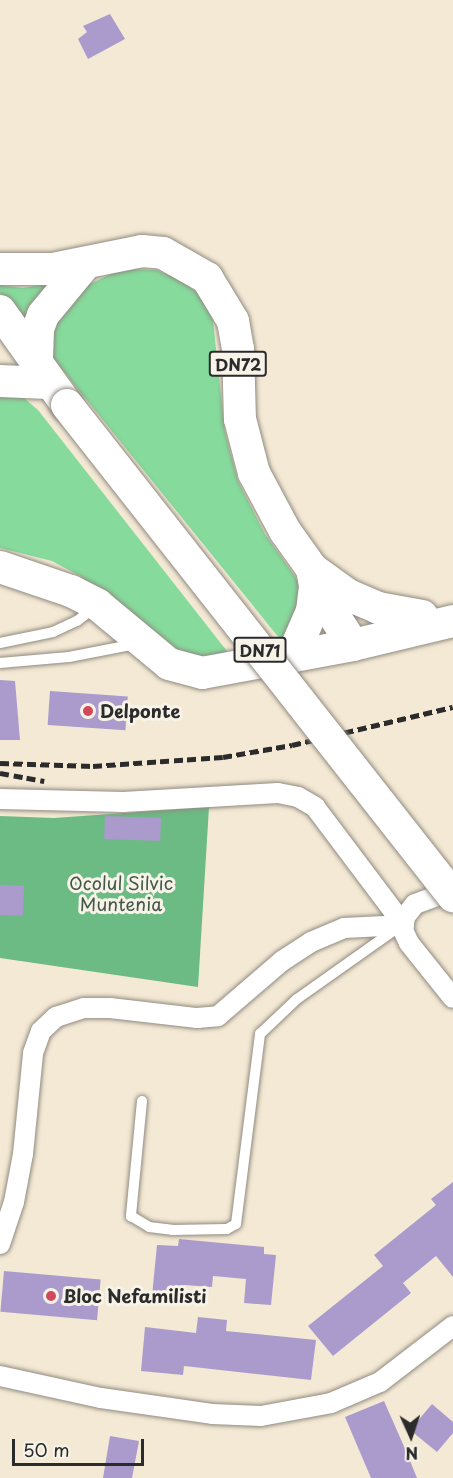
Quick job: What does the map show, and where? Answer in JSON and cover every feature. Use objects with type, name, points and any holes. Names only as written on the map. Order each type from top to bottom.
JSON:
[{"type":"main road","name":"DN72","points":[[0,269],[28,271],[86,263],[123,252],[163,253],[207,278],[223,299],[233,321],[238,349],[240,419],[254,473],[271,508],[314,578],[363,643]]},
{"type":"main road","points":[[51,382],[38,329],[43,315],[56,295],[86,263]]},
{"type":"main road","points":[[0,311],[51,382]]},
{"type":"main road","points":[[0,333],[26,367],[51,382]]},
{"type":"main road","points":[[0,381],[51,382]]},
{"type":"main road","name":"DN71","points":[[51,382],[453,896]]},
{"type":"main road","name":"DN72","points":[[0,567],[37,577],[98,605],[169,664],[202,673],[363,643],[453,621]]},
{"type":"main road","name":"DN72","points":[[314,578],[378,608],[422,616]]},
{"type":"main road","points":[[292,657],[312,611],[314,578]]},
{"type":"main road","name":"DN72","points":[[348,595],[363,643]]},
{"type":"main road","name":"DN72","points":[[363,643],[422,616],[453,608]]},
{"type":"street","points":[[0,799],[123,802],[278,793],[298,797],[315,807],[404,925],[409,943],[453,998]]},
{"type":"street","points":[[404,925],[415,904],[453,890]]},
{"type":"street","points":[[0,1244],[14,1202],[23,1154],[33,1053],[41,1031],[56,1017],[84,1008],[197,1018],[218,1016],[282,961],[311,942],[344,928],[404,925]]},
{"type":"street","points":[[0,1376],[101,1398],[212,1414],[261,1416],[330,1403],[380,1382],[453,1326]]},
{"type":"lane","points":[[0,643],[53,632],[77,621],[98,605]]},
{"type":"lane","points":[[0,663],[69,657],[142,643]]},
{"type":"lane","points":[[141,1101],[130,1216],[148,1227],[172,1230],[228,1229],[236,1224],[260,1034],[297,999],[375,941],[404,925]]},
{"type":"green space","points":[[135,269],[156,270],[179,279],[200,295],[212,312],[225,432],[238,481],[265,534],[306,592],[284,644],[52,357],[50,323],[75,291],[115,272]]},
{"type":"green space","points":[[53,283],[29,326],[0,293],[0,285],[23,288]]},
{"type":"green space","points":[[0,393],[24,398],[38,410],[230,655],[193,660],[169,648],[80,576],[52,561],[0,548]]},
{"type":"green space","name":"Ocolul Silvic Muntenia","points":[[209,807],[198,987],[0,958],[0,816],[54,818]]},
{"type":"building","points":[[110,14],[125,39],[88,59],[78,39],[87,32],[83,26]]},
{"type":"building","points":[[0,680],[15,681],[20,740],[0,740]]},
{"type":"building","name":"Delponte","points":[[50,691],[128,696],[125,730],[48,725]]},
{"type":"building","points":[[105,816],[161,818],[160,841],[104,839]]},
{"type":"building","points":[[0,885],[24,886],[23,916],[0,915]]},
{"type":"building","points":[[453,1182],[453,1277],[436,1256],[403,1283],[411,1293],[333,1356],[308,1326],[383,1266],[374,1255],[436,1205],[431,1199]]},
{"type":"building","points":[[179,1239],[264,1247],[264,1254],[276,1255],[271,1305],[244,1303],[246,1279],[213,1276],[212,1287],[184,1285],[182,1299],[152,1296],[157,1245],[178,1246]]},
{"type":"building","name":"Bloc Nefamilisti","points":[[4,1271],[101,1279],[97,1320],[0,1312]]},
{"type":"building","points":[[198,1317],[227,1320],[226,1331],[316,1340],[311,1380],[184,1366],[183,1375],[141,1371],[145,1327],[196,1333]]},
{"type":"building","points":[[384,1401],[417,1478],[371,1478],[345,1417]]},
{"type":"building","points":[[432,1404],[453,1422],[453,1433],[437,1452],[410,1430]]},
{"type":"building","points":[[110,1436],[139,1441],[132,1478],[103,1478]]},
{"type":"railway","points":[[0,763],[93,766],[223,757],[292,745],[453,707]]},
{"type":"railway","points":[[0,773],[44,781]]},
{"type":"place","name":"Delponte","points":[[88,711]]},
{"type":"place","name":"Bloc Nefamilisti","points":[[51,1296]]}]
